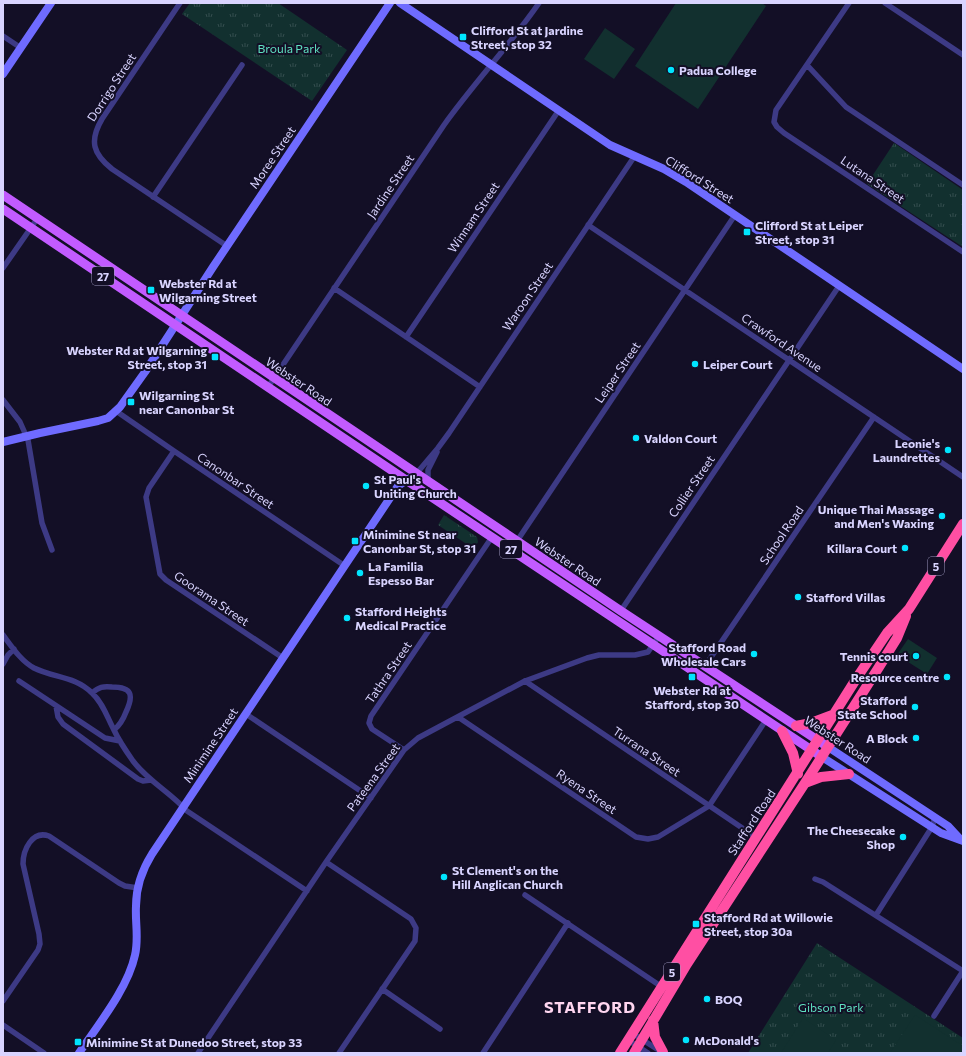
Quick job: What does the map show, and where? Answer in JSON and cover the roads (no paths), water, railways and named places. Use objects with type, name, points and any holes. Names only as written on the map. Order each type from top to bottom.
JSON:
[{"type":"highway","name":"Stafford Road","points":[[638,1046],[687,964],[822,757],[897,638],[909,609],[963,524]]},
{"type":"highway","name":"Stafford Road","points":[[620,1053],[887,633],[909,609]]},
{"type":"highway","points":[[796,726],[811,723],[835,714]]},
{"type":"highway","points":[[782,731],[792,753],[798,774]]},
{"type":"highway","points":[[805,783],[821,777],[849,774]]},
{"type":"highway","points":[[653,1020],[655,1038],[664,1053]]},
{"type":"main road","name":"Webster Road","points":[[3,195],[620,611],[828,747]]},
{"type":"main road","name":"Webster Road","points":[[3,209],[822,757]]},
{"type":"street","points":[[3,74],[51,3]]},
{"type":"street","name":"Dorrigo Street","points":[[180,3],[102,119],[94,134],[95,149],[98,156],[104,163],[227,246]]},
{"type":"street","name":"Moree Street","points":[[116,411],[145,372],[175,324],[390,3]]},
{"type":"street","name":"Clifford Street","points":[[400,3],[610,145],[674,174],[963,369]]},
{"type":"street","name":"Jardine Street","points":[[268,387],[456,109],[492,65],[539,3]]},
{"type":"street","points":[[850,3],[807,65],[846,107],[963,184]]},
{"type":"street","points":[[885,3],[963,55]]},
{"type":"street","points":[[3,36],[20,48]]},
{"type":"street","points":[[153,197],[242,65]]},
{"type":"street","name":"Lutana Street","points":[[807,65],[776,110],[774,122],[777,127],[963,252]]},
{"type":"street","name":"Winnam Street","points":[[406,337],[559,110]]},
{"type":"street","name":"Waroon Street","points":[[416,474],[438,448],[480,387],[634,157]]},
{"type":"street","name":"Leiper Street","points":[[517,541],[735,215]]},
{"type":"street","points":[[3,268],[37,218]]},
{"type":"street","name":"Crawford Avenue","points":[[588,225],[963,477]]},
{"type":"street","name":"Collier Street","points":[[615,619],[839,286]]},
{"type":"street","points":[[334,288],[480,387]]},
{"type":"street","points":[[3,400],[20,422],[28,440],[42,523],[52,550]]},
{"type":"street","points":[[3,442],[98,421],[108,418],[116,411]]},
{"type":"street","name":"Canonbar Street","points":[[116,411],[345,566]]},
{"type":"street","name":"School Road","points":[[705,666],[874,416]]},
{"type":"street","name":"Waroon Street","points":[[428,482],[428,470],[438,448]]},
{"type":"street","name":"Goorama Street","points":[[174,451],[149,488],[146,497],[160,574],[166,580],[283,658]]},
{"type":"street","name":"Minimine Street","points":[[79,1053],[122,989],[131,970],[137,945],[136,906],[138,888],[148,861],[398,486],[416,474]]},
{"type":"street","name":"Tathra Street","points":[[404,750],[372,729],[369,724],[371,716],[492,537]]},
{"type":"street","points":[[3,635],[22,659],[34,668],[72,680],[84,686],[92,693],[100,702],[120,741],[134,763],[187,811],[307,891]]},
{"type":"street","points":[[654,645],[659,636]]},
{"type":"street","name":"Pateena Street","points":[[198,1053],[326,862],[404,750],[418,738],[525,681],[587,658],[603,654],[641,654],[648,652],[654,645]]},
{"type":"street","points":[[3,664],[8,655],[14,649]]},
{"type":"street","points":[[20,681],[105,738],[120,741]]},
{"type":"street","name":"Turrana Street","points":[[525,681],[757,838]]},
{"type":"street","points":[[92,693],[99,687],[105,686],[121,687],[130,693],[130,704],[121,723],[114,730]]},
{"type":"street","points":[[56,706],[58,718],[63,724],[138,779],[143,781],[151,780]]},
{"type":"street","points":[[246,714],[371,798]]},
{"type":"street","name":"Ryena Street","points":[[458,717],[636,837],[648,839],[658,837],[709,806]]},
{"type":"street","points":[[709,806],[766,720]]},
{"type":"street","name":"Webster Road","points":[[828,747],[948,826],[962,840]]},
{"type":"street","name":"Webster Road","points":[[822,757],[941,833],[962,840]]},
{"type":"street","points":[[876,915],[932,827],[935,817]]},
{"type":"street","points":[[3,1001],[40,944],[40,934],[23,864],[25,850],[35,836],[42,834],[49,836],[119,883],[125,886],[138,888]]},
{"type":"street","points":[[326,862],[411,919],[416,928],[415,941],[340,1053]]},
{"type":"street","points":[[815,880],[823,882],[963,971],[934,1016]]},
{"type":"street","points":[[525,895],[662,987]]},
{"type":"street","points":[[483,1053],[568,923]]},
{"type":"street","points":[[382,989],[440,1029]]},
{"type":"street","points":[[3,1025],[44,1053]]},
{"type":"street","points":[[630,1037],[638,1046],[648,1053]]},
{"type":"street","points":[[630,1037],[638,1046],[664,1053]]},
{"type":"place","name":"Clifford St at Jardine Street, stop 32","points":[[463,37]]},
{"type":"place","name":"Padua College","points":[[671,70]]},
{"type":"place","name":"Clifford St at Leiper Street, stop 31","points":[[747,232]]},
{"type":"place","name":"Webster Rd at Wilgarning Street","points":[[151,290]]},
{"type":"place","name":"Webster Rd at Wilgarning Street, stop 31","points":[[215,357]]},
{"type":"place","name":"Leiper Court","points":[[695,364]]},
{"type":"place","name":"Wilgarning St near Canonbar St","points":[[131,402]]},
{"type":"place","name":"Valdon Court","points":[[636,438]]},
{"type":"place","name":"Leonie's Laundrettes","points":[[948,450]]},
{"type":"place","name":"St Paul's Uniting Church","points":[[366,486]]},
{"type":"place","name":"Unique Thai Massage and Men's Waxing","points":[[942,516]]},
{"type":"place","name":"Minimine St near Canonbar St, stop 31","points":[[355,541]]},
{"type":"place","name":"Killara Court","points":[[905,548]]},
{"type":"place","name":"La Familia Espesso Bar","points":[[360,573]]},
{"type":"place","name":"Stafford Villas","points":[[798,597]]},
{"type":"place","name":"Stafford Heights Medical Practice","points":[[347,618]]},
{"type":"place","name":"Stafford Road Wholesale Cars","points":[[754,654]]},
{"type":"place","name":"Tennis court","points":[[916,656]]},
{"type":"place","name":"Webster Rd at Stafford, stop 30","points":[[692,677]]},
{"type":"place","name":"Resource centre","points":[[947,677]]},
{"type":"place","name":"Stafford State School","points":[[915,707]]},
{"type":"place","name":"A Block","points":[[916,738]]},
{"type":"place","name":"The Cheesecake Shop","points":[[903,837]]},
{"type":"place","name":"St Clement's on the Hill Anglican Church","points":[[444,877]]},
{"type":"place","name":"Stafford Rd at Willowie Street, stop 30a","points":[[696,924]]},
{"type":"place","name":"BOQ","points":[[707,999]]},
{"type":"place","name":"McDonald's","points":[[686,1040]]},
{"type":"place","name":"Minimine St at Dunedoo Street, stop 33","points":[[78,1042]]},
{"type":"district","name":"STAFFORD","points":[[590,1006]]},
{"type":"park label","name":"Broula Park","points":[[289,48]]},
{"type":"park label","name":"Gibson Park","points":[[831,1007]]}]
